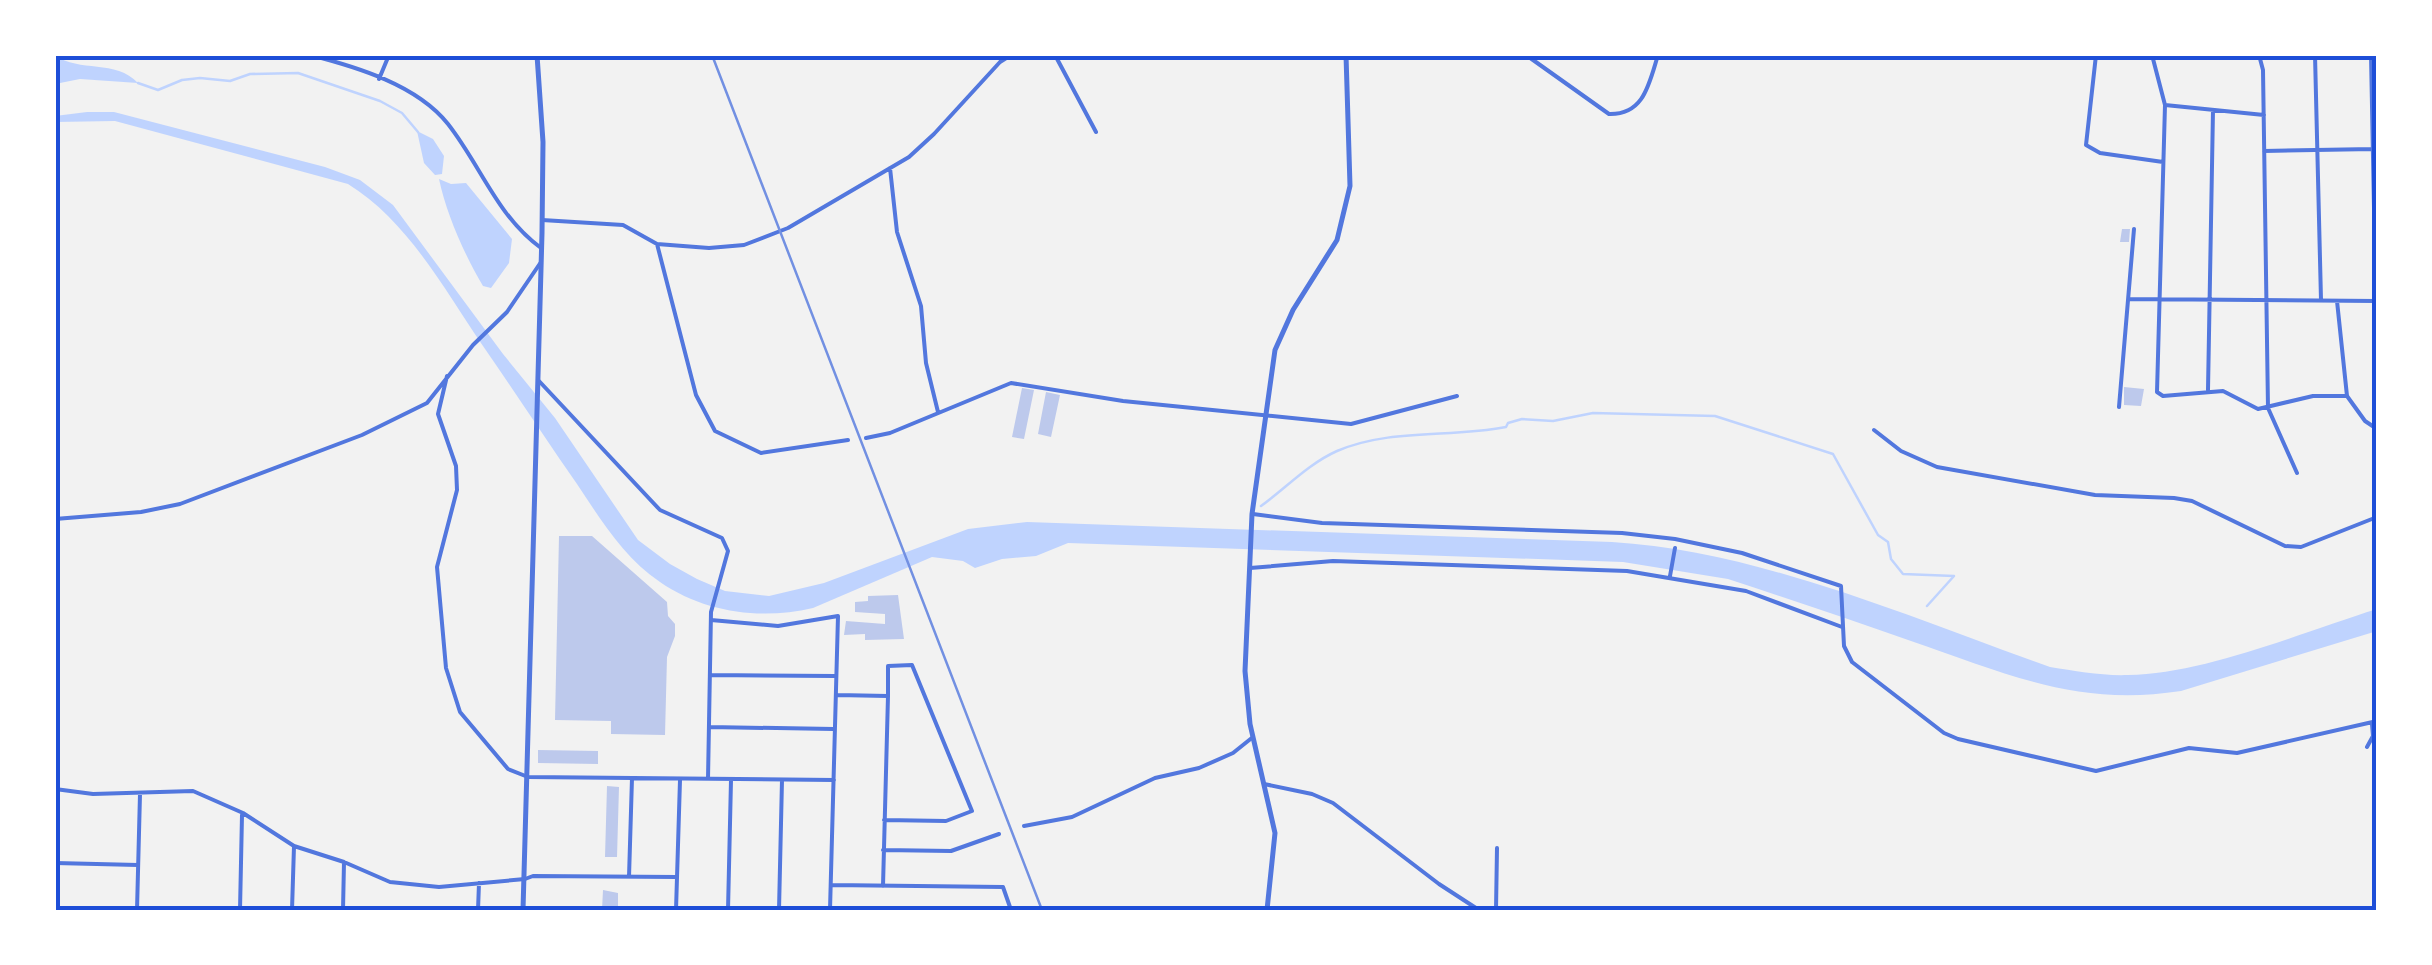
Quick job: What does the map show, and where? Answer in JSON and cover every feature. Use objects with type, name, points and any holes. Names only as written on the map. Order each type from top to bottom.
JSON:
[{"type":"street","points":[[175,55],[247,55]]},
{"type":"street","points":[[310,55],[414,94],[447,122],[516,228],[541,248]]},
{"type":"street","points":[[379,80],[390,55]]},
{"type":"street","points":[[523,910],[542,220],[538,55]]},
{"type":"street","points":[[542,220],[622,225],[657,244],[709,248],[744,245],[788,228],[908,158],[1011,55]]},
{"type":"street","points":[[1054,55],[1096,132]]},
{"type":"street","points":[[1268,910],[1275,833],[1253,737],[1245,670],[1252,514],[1275,350],[1282,330],[1344,222],[1350,186],[1346,55]]},
{"type":"street","points":[[1526,55],[1608,114],[1636,108],[1658,55]]},
{"type":"street","points":[[2096,55],[2086,145],[2100,153],[2163,162]]},
{"type":"street","points":[[2152,55],[2165,105],[2157,392],[2162,396],[2222,390],[2258,410],[2313,396],[2347,396]]},
{"type":"street","points":[[2259,55],[2264,115],[2268,408],[2297,472]]},
{"type":"street","points":[[2315,55],[2321,300]]},
{"type":"street","points":[[2371,55],[2377,361]]},
{"type":"street","points":[[2165,105],[2264,115]]},
{"type":"street","points":[[2208,392],[2213,110]]},
{"type":"street","points":[[2264,150],[2372,149]]},
{"type":"street","points":[[890,168],[897,232],[921,306],[926,363],[938,414]]},
{"type":"street","points":[[2119,407],[2134,229]]},
{"type":"street","points":[[657,244],[696,395],[715,431],[761,453],[848,440]]},
{"type":"street","points":[[55,519],[142,512],[180,504],[362,434],[427,402],[472,344],[508,312],[540,262]]},
{"type":"street","points":[[2129,299],[2376,300]]},
{"type":"street","points":[[2337,302],[2347,396],[2364,421],[2377,429]]},
{"type":"street","points":[[447,376],[438,414],[456,466],[457,490],[438,567],[446,668],[460,712],[508,770],[528,777],[834,780]]},
{"type":"street","points":[[539,381],[660,510],[722,538],[728,551],[711,620],[708,779]]},
{"type":"street","points":[[866,438],[938,414],[1011,383],[1266,418],[1366,423],[1457,396]]},
{"type":"street","points":[[1874,430],[1901,450],[1937,467],[2095,495],[2192,502],[2285,546],[2301,547],[2377,517]]},
{"type":"street","points":[[1252,514],[1322,523],[1622,534],[1676,539],[1742,553],[1841,586],[1844,646],[1852,662],[1944,733],[2096,771],[2189,748],[2238,753],[2374,722],[2367,747]]},
{"type":"street","points":[[1670,576],[1675,548]]},
{"type":"street","points":[[1250,568],[1333,562],[1627,571],[1746,591],[1842,627]]},
{"type":"street","points":[[711,620],[778,626],[838,616],[830,910]]},
{"type":"street","points":[[883,886],[888,666],[920,664]]},
{"type":"street","points":[[884,820],[946,821],[972,811],[912,665]]},
{"type":"street","points":[[710,674],[836,676]]},
{"type":"street","points":[[836,694],[888,696]]},
{"type":"street","points":[[708,727],[835,729]]},
{"type":"street","points":[[1024,826],[1072,817],[1156,778],[1199,768],[1233,752],[1253,737]]},
{"type":"street","points":[[630,877],[632,778]]},
{"type":"street","points":[[676,910],[680,778]]},
{"type":"street","points":[[728,910],[732,779]]},
{"type":"street","points":[[779,910],[782,780]]},
{"type":"street","points":[[1264,784],[1333,803],[1460,900],[1479,910]]},
{"type":"street","points":[[55,789],[94,794],[192,791],[242,813],[294,846],[390,882],[439,887],[525,880],[533,876],[677,877]]},
{"type":"street","points":[[137,910],[140,794]]},
{"type":"street","points":[[240,910],[242,813]]},
{"type":"street","points":[[883,850],[951,851],[999,834]]},
{"type":"street","points":[[292,910],[294,846]]},
{"type":"street","points":[[1496,910],[1498,848]]},
{"type":"street","points":[[342,910],[344,862]]},
{"type":"street","points":[[55,863],[138,865]]},
{"type":"street","points":[[478,910],[479,883]]},
{"type":"street","points":[[831,885],[1003,887],[1011,910]]},
{"type":"street","points":[[1092,910],[1154,910]]},
{"type":"water","points":[[55,55],[75,64],[119,71],[138,83],[80,79],[55,84]]},
{"type":"water","points":[[114,112],[325,167],[360,180],[393,205],[555,418],[638,540],[670,564],[725,591],[769,596],[824,583],[968,529],[1027,522],[1612,542],[1668,548],[1779,573],[2050,667],[2099,674],[2189,668],[2377,609],[2377,631],[2181,691],[2108,695],[2011,676],[1728,579],[1623,562],[1068,543],[1036,556],[1002,559],[975,568],[963,561],[932,557],[813,608],[793,612],[754,613],[714,607],[677,593],[624,550],[423,258],[407,236],[369,199],[348,184],[115,121],[55,122],[55,116]]},
{"type":"water","points":[[417,131],[433,139],[444,156],[442,174],[435,175],[424,163]]},
{"type":"water","points":[[439,179],[451,184],[466,183],[512,239],[509,263],[491,288],[483,286],[463,248]]},
{"type":"building","points":[[2122,229],[2130,229],[2129,242],[2120,242]]},
{"type":"building","points":[[2124,387],[2144,389],[2141,406],[2124,405]]},
{"type":"building","points":[[1022,388],[1034,390],[1024,439],[1012,437]]},
{"type":"building","points":[[1046,392],[1060,395],[1051,437],[1038,434]]},
{"type":"building","points":[[559,536],[592,536],[667,602],[675,636],[667,657],[665,735],[611,734],[611,721],[555,720]]},
{"type":"building","points":[[898,595],[904,639],[865,640],[865,634],[844,635],[846,621],[885,624],[885,614],[855,612],[855,602],[868,601],[868,596]]},
{"type":"building","points":[[538,750],[598,751],[598,764],[538,763]]},
{"type":"building","points":[[607,786],[619,787],[617,857],[605,857]]},
{"type":"building","points":[[603,890],[618,893],[618,910],[602,910]]},
{"type":"waterway","points":[[138,83],[158,90],[182,80],[230,81],[250,74],[298,73],[380,101],[402,113],[418,132]]},
{"type":"waterway","points":[[1261,506],[1326,456],[1378,439],[1485,430],[1506,427],[1522,419],[1553,421],[1593,413],[1715,416],[1833,454],[1878,535],[1888,542],[1891,559],[1903,574],[1954,576],[1927,606]]},
{"type":"railway","points":[[712,55],[1042,910]]}]
